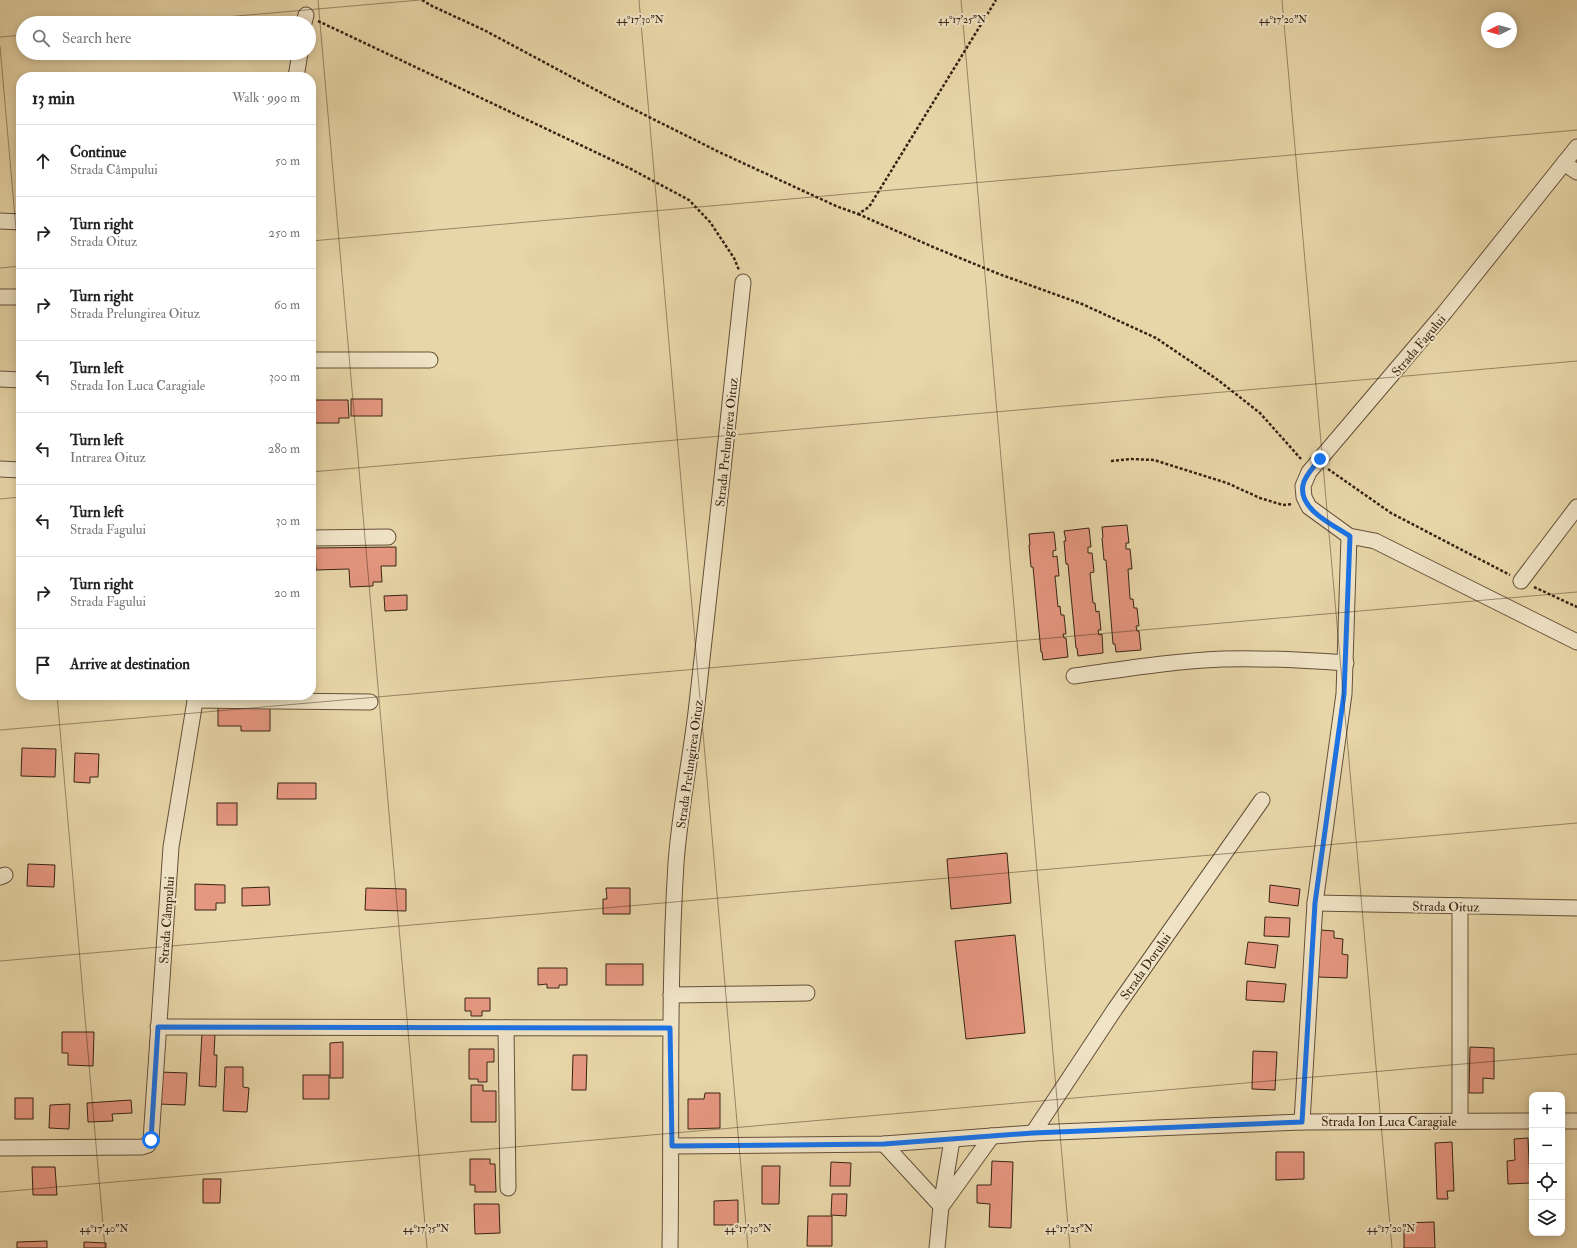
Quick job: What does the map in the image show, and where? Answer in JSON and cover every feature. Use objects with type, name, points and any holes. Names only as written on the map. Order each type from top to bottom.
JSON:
[{"type":"street","points":[[297,72],[299,60]]},
{"type":"street","name":"Strada Fagului","points":[[1304,497],[1303,486],[1313,468],[1441,318],[1577,147]]},
{"type":"street","points":[[1564,163],[1577,172]]},
{"type":"street","points":[[0,221],[16,222]]},
{"type":"street","name":"Strada Prelungirea Oituz","points":[[670,1248],[672,1146],[670,1028],[676,861],[682,798],[697,708],[743,282]]},
{"type":"street","points":[[0,297],[16,297]]},
{"type":"street","points":[[316,360],[430,360]]},
{"type":"street","points":[[0,379],[16,380]]},
{"type":"street","points":[[0,469],[16,470]]},
{"type":"street","points":[[1304,497],[1308,507],[1350,536],[1375,541],[1577,642]]},
{"type":"street","points":[[1521,581],[1577,506]]},
{"type":"street","points":[[1302,1122],[1315,903],[1341,723],[1346,663],[1350,536]]},
{"type":"street","points":[[316,538],[388,537]]},
{"type":"street","points":[[1074,676],[1169,663],[1223,659],[1274,659],[1346,663]]},
{"type":"street","name":"Strada Câmpului","points":[[0,1148],[142,1147],[148,1145],[151,1140],[171,846],[195,700]]},
{"type":"street","points":[[300,700],[370,702]]},
{"type":"street","name":"Strada Dorului","points":[[1033,1133],[1115,1009],[1262,800]]},
{"type":"street","name":"Strada Oituz","points":[[1315,903],[1577,908]]},
{"type":"street","points":[[1460,906],[1460,1120]]},
{"type":"street","points":[[671,995],[807,993]]},
{"type":"street","points":[[158,1027],[670,1028]]},
{"type":"street","points":[[506,1028],[508,1188]]},
{"type":"street","name":"Strada Ion Luca Caragiale","points":[[672,1146],[884,1144],[1033,1133],[1302,1122],[1460,1120],[1529,1121]]},
{"type":"street","points":[[1565,1121],[1577,1121]]},
{"type":"street","points":[[941,1206],[992,1136]]},
{"type":"street","points":[[937,1248],[941,1206],[952,1140]]},
{"type":"street","points":[[884,1144],[941,1206]]},
{"type":"path","points":[[422,0],[484,30],[610,97],[719,152],[836,206],[999,274],[1082,304],[1156,338],[1218,380],[1260,413],[1313,468],[1336,475],[1390,513],[1521,581],[1577,607]]},
{"type":"path","points":[[858,214],[869,207],[996,0]]},
{"type":"path","points":[[316,24],[629,168],[689,200],[710,222],[734,258],[743,282]]},
{"type":"path","points":[[1111,461],[1154,460],[1227,484],[1260,498],[1283,505],[1293,504],[1304,497]]},
{"type":"building","points":[[351,399],[382,399],[382,416],[351,416]]},
{"type":"building","points":[[316,400],[348,400],[349,418],[339,418],[339,423],[316,423]]},
{"type":"building","points":[[1127,525],[1129,543],[1126,543],[1126,549],[1130,549],[1132,569],[1128,569],[1130,599],[1133,599],[1134,608],[1137,608],[1139,626],[1136,626],[1137,631],[1139,631],[1141,650],[1116,652],[1115,644],[1113,644],[1102,527]]},
{"type":"building","points":[[1089,528],[1091,547],[1088,547],[1088,553],[1092,553],[1094,572],[1090,573],[1093,603],[1095,603],[1096,612],[1099,611],[1101,630],[1098,630],[1099,635],[1102,634],[1103,653],[1078,656],[1068,564],[1066,564],[1064,541],[1066,541],[1064,531]]},
{"type":"building","points":[[1054,532],[1056,550],[1053,551],[1053,557],[1057,556],[1059,576],[1055,576],[1058,607],[1060,606],[1061,615],[1064,615],[1066,634],[1063,634],[1064,638],[1066,638],[1068,657],[1043,660],[1033,567],[1031,567],[1029,534]]},
{"type":"building","points":[[396,547],[396,566],[381,566],[382,582],[373,582],[373,586],[350,587],[349,569],[316,570],[316,548]]},
{"type":"building","points":[[407,595],[407,610],[385,611],[384,596]]},
{"type":"building","points":[[218,707],[270,707],[270,731],[241,731],[241,726],[218,726]]},
{"type":"building","points":[[22,748],[56,749],[55,777],[21,776]]},
{"type":"building","points":[[75,753],[99,754],[98,777],[90,777],[90,783],[74,782]]},
{"type":"building","points":[[278,783],[316,783],[316,799],[277,799]]},
{"type":"building","points":[[217,803],[237,803],[237,825],[217,825]]},
{"type":"building","points":[[1007,853],[1011,903],[951,909],[947,859]]},
{"type":"building","points":[[28,864],[55,865],[54,887],[27,886]]},
{"type":"building","points":[[195,884],[225,885],[225,903],[216,903],[216,910],[195,910]]},
{"type":"building","points":[[1270,885],[1300,889],[1298,906],[1269,902]]},
{"type":"building","points":[[269,887],[270,905],[242,906],[242,888]]},
{"type":"building","points":[[366,888],[406,889],[406,911],[365,910]]},
{"type":"building","points":[[606,888],[630,888],[630,914],[603,914],[603,899],[607,899]]},
{"type":"building","points":[[1265,917],[1290,918],[1289,937],[1264,936]]},
{"type":"building","points":[[1321,930],[1334,931],[1334,938],[1343,939],[1342,954],[1348,955],[1347,978],[1318,977]]},
{"type":"building","points":[[1015,935],[1025,1033],[966,1039],[955,941]]},
{"type":"building","points":[[1248,942],[1278,945],[1275,968],[1245,964]]},
{"type":"building","points":[[606,964],[643,964],[643,985],[606,985]]},
{"type":"building","points":[[538,968],[567,968],[567,985],[559,985],[559,988],[547,988],[547,984],[538,985]]},
{"type":"building","points":[[1247,981],[1286,984],[1284,1002],[1246,1000]]},
{"type":"building","points":[[465,998],[490,998],[490,1011],[482,1011],[482,1016],[471,1016],[471,1011],[465,1011]]},
{"type":"building","points":[[62,1032],[94,1032],[93,1066],[68,1065],[68,1053],[62,1053]]},
{"type":"building","points":[[202,1033],[215,1034],[214,1055],[217,1055],[216,1087],[199,1086]]},
{"type":"building","points":[[343,1042],[343,1078],[330,1078],[330,1043]]},
{"type":"building","points":[[1470,1047],[1494,1048],[1494,1079],[1483,1078],[1483,1093],[1469,1093]]},
{"type":"building","points":[[469,1049],[494,1049],[494,1062],[487,1062],[487,1082],[478,1082],[478,1079],[469,1079]]},
{"type":"building","points":[[1253,1051],[1277,1052],[1275,1090],[1252,1089]]},
{"type":"building","points":[[573,1055],[587,1055],[586,1090],[572,1090]]},
{"type":"building","points":[[225,1067],[243,1067],[243,1087],[249,1088],[247,1112],[223,1111]]},
{"type":"building","points":[[159,1072],[187,1073],[185,1105],[158,1104]]},
{"type":"building","points":[[303,1075],[329,1075],[329,1099],[303,1099]]},
{"type":"building","points":[[471,1085],[483,1085],[483,1091],[496,1091],[496,1122],[471,1122]]},
{"type":"building","points":[[705,1093],[720,1093],[720,1128],[688,1129],[688,1099],[704,1099]]},
{"type":"building","points":[[15,1098],[33,1098],[33,1119],[15,1119]]},
{"type":"building","points":[[131,1100],[132,1113],[112,1114],[113,1121],[88,1122],[87,1103]]},
{"type":"building","points":[[70,1104],[69,1129],[49,1128],[50,1105]]},
{"type":"building","points":[[1528,1138],[1529,1183],[1508,1184],[1507,1161],[1515,1160],[1514,1139]]},
{"type":"building","points":[[1452,1142],[1454,1191],[1447,1191],[1448,1199],[1437,1199],[1435,1143]]},
{"type":"building","points":[[1276,1152],[1304,1152],[1304,1179],[1276,1180]]},
{"type":"building","points":[[470,1159],[490,1159],[490,1164],[495,1164],[496,1192],[475,1192],[475,1185],[470,1185]]},
{"type":"building","points":[[992,1161],[1013,1162],[1011,1228],[989,1227],[990,1204],[977,1203],[977,1185],[991,1185]]},
{"type":"building","points":[[831,1162],[851,1163],[850,1186],[830,1186]]},
{"type":"building","points":[[762,1166],[780,1166],[779,1204],[762,1204]]},
{"type":"building","points":[[32,1167],[55,1167],[57,1195],[33,1195]]},
{"type":"building","points":[[203,1179],[221,1179],[220,1203],[203,1203]]},
{"type":"building","points":[[832,1194],[847,1194],[846,1216],[831,1215]]},
{"type":"building","points":[[738,1200],[738,1225],[714,1225],[714,1201]]},
{"type":"building","points":[[474,1204],[499,1204],[500,1233],[475,1234]]},
{"type":"building","points":[[808,1216],[832,1216],[832,1246],[807,1246]]},
{"type":"building","points":[[1434,1222],[1435,1248],[1404,1248],[1404,1223]]},
{"type":"building","points":[[47,1241],[47,1248],[17,1248],[17,1242]]},
{"type":"building","points":[[84,1242],[106,1243],[106,1248],[84,1248]]},
{"type":"route","points":[[151,1140],[158,1027],[670,1028],[672,1146],[884,1144],[1033,1133],[1302,1122],[1313,918],[1341,723],[1346,670],[1350,536],[1308,507],[1304,497],[1303,486],[1309,472],[1320,459]]}]
